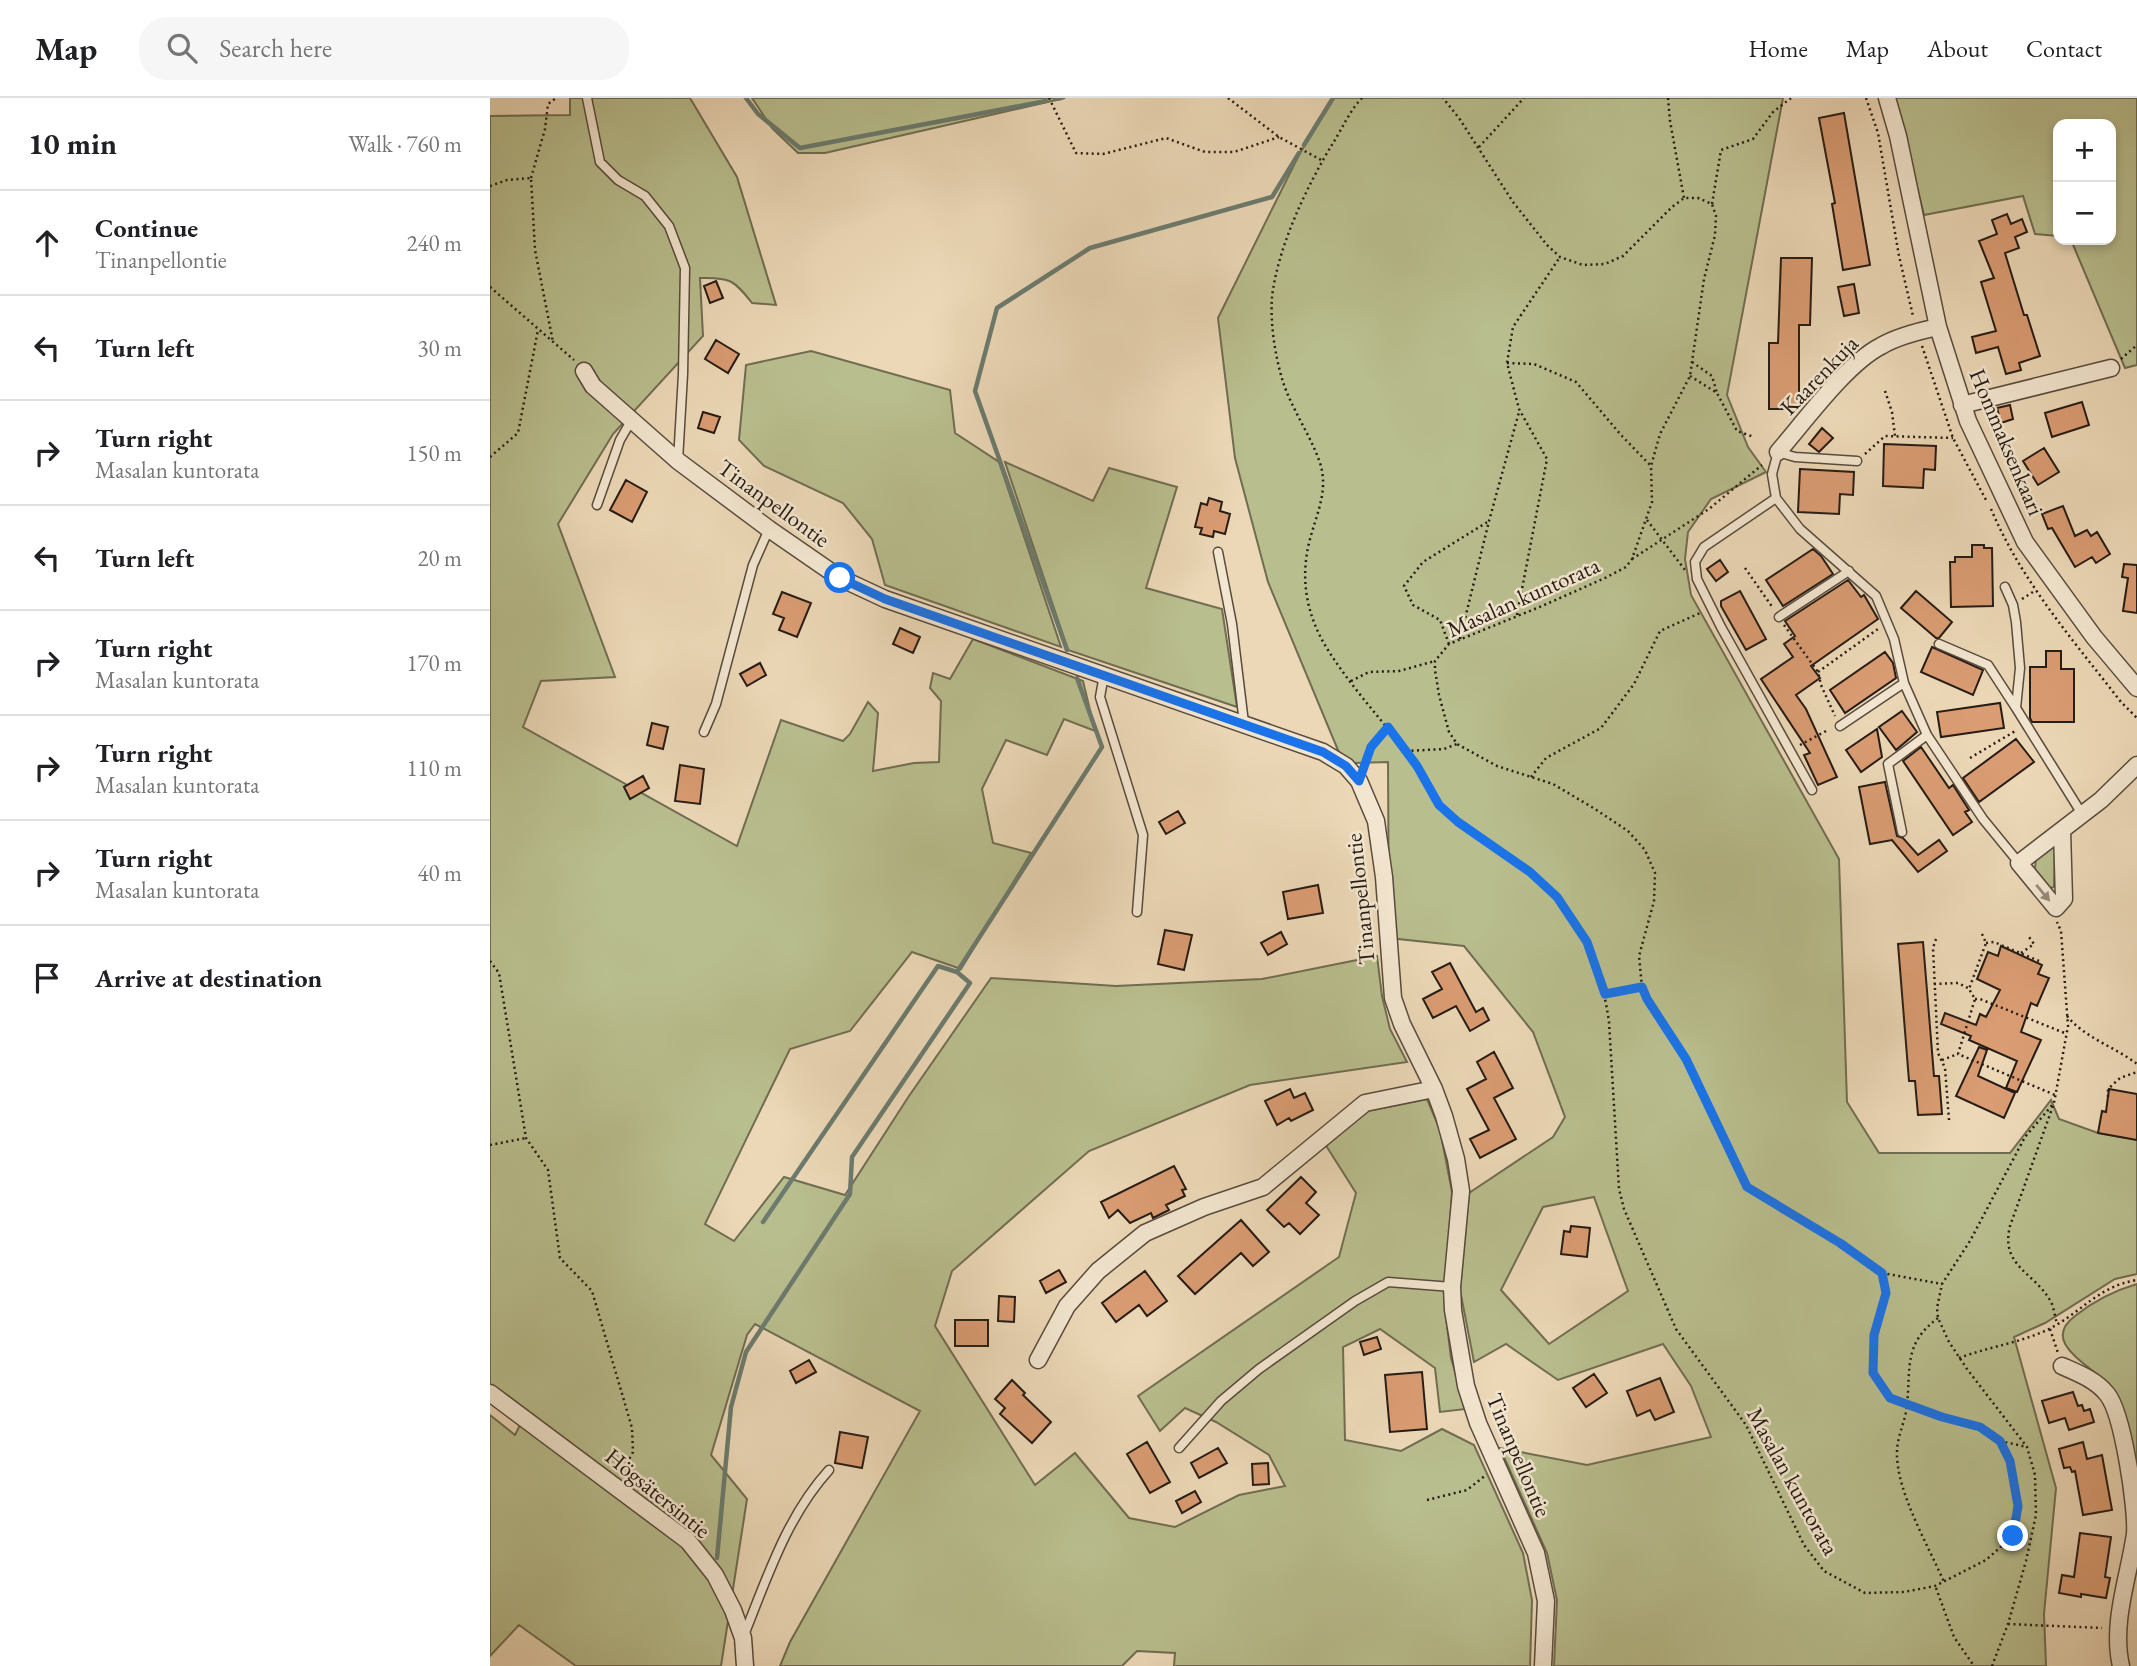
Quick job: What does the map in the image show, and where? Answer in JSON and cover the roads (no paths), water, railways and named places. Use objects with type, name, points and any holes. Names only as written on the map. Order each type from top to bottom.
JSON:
[{"type":"street","name":"Hommaksenkaari","points":[[1887,98],[1898,136],[1938,327],[1962,405],[2025,542],[2094,637],[2137,688]]},
{"type":"street","name":"Kaarenkuja","points":[[1778,452],[1852,368],[1868,354],[1883,344],[1938,327]]},
{"type":"street","points":[[1962,405],[2111,368]]},
{"type":"street","name":"Tinanpellontie","points":[[584,371],[593,386],[678,461],[840,578],[885,599],[1323,752],[1346,766],[1359,781],[1376,821],[1384,877],[1393,998],[1402,1024],[1434,1089],[1456,1159],[1461,1191],[1452,1287],[1453,1310],[1466,1386],[1478,1423],[1536,1553],[1546,1601],[1543,1666]]},
{"type":"street","points":[[2062,830],[2064,899],[2056,908],[2019,863],[2082,814],[2137,765]]},
{"type":"street","points":[[1038,1360],[1067,1306],[1098,1270],[1145,1233],[1204,1207],[1263,1186],[1365,1102],[1434,1089]]},
{"type":"street","points":[[2062,1366],[2090,1378],[2109,1395],[2125,1449],[2137,1513],[2119,1628],[2121,1666]]},
{"type":"street","name":"Högsätersintie","points":[[490,1393],[688,1541],[715,1575],[733,1610],[743,1638],[745,1666]]},
{"type":"lane","points":[[587,98],[600,162],[618,180],[645,196],[669,226],[685,268],[678,461]]},
{"type":"lane","points":[[597,505],[620,440],[631,421]]},
{"type":"lane","points":[[1857,461],[1795,457],[1778,452],[1772,474],[1776,498],[1800,529],[1876,596],[1888,621],[1903,683],[1927,735],[1983,819],[2012,858],[2019,863]]},
{"type":"lane","points":[[1776,498],[1704,547],[1695,562],[1697,579],[1812,790]]},
{"type":"lane","points":[[704,732],[716,704],[753,565],[769,529]]},
{"type":"lane","points":[[1218,552],[1244,723]]},
{"type":"lane","points":[[1779,617],[1849,572]]},
{"type":"lane","points":[[2005,587],[2013,605],[2020,668],[2016,708]]},
{"type":"lane","points":[[1939,644],[1988,665],[2082,814]]},
{"type":"lane","points":[[1104,675],[1100,697],[1143,835],[1138,912]]},
{"type":"lane","points":[[1840,726],[1903,683]]},
{"type":"lane","points":[[1902,832],[1888,764],[1927,735]]},
{"type":"lane","points":[[1179,1448],[1221,1401],[1259,1368],[1354,1301],[1388,1282],[1452,1287]]},
{"type":"lane","points":[[743,1638],[789,1527],[808,1493],[829,1470]]},
{"type":"waterway","points":[[746,98],[758,114],[800,148],[1046,101]]},
{"type":"waterway","points":[[1055,99],[1061,98]]},
{"type":"waterway","points":[[1304,145],[1333,98]]},
{"type":"waterway","points":[[1067,650],[975,391],[997,308],[1090,248],[1272,197],[1299,153]]},
{"type":"waterway","points":[[717,1558],[731,1407],[746,1352],[850,1194],[852,1157],[970,983],[957,972],[1102,747],[1077,678]]},
{"type":"waterway","points":[[763,1222],[938,966],[957,972]]}]
